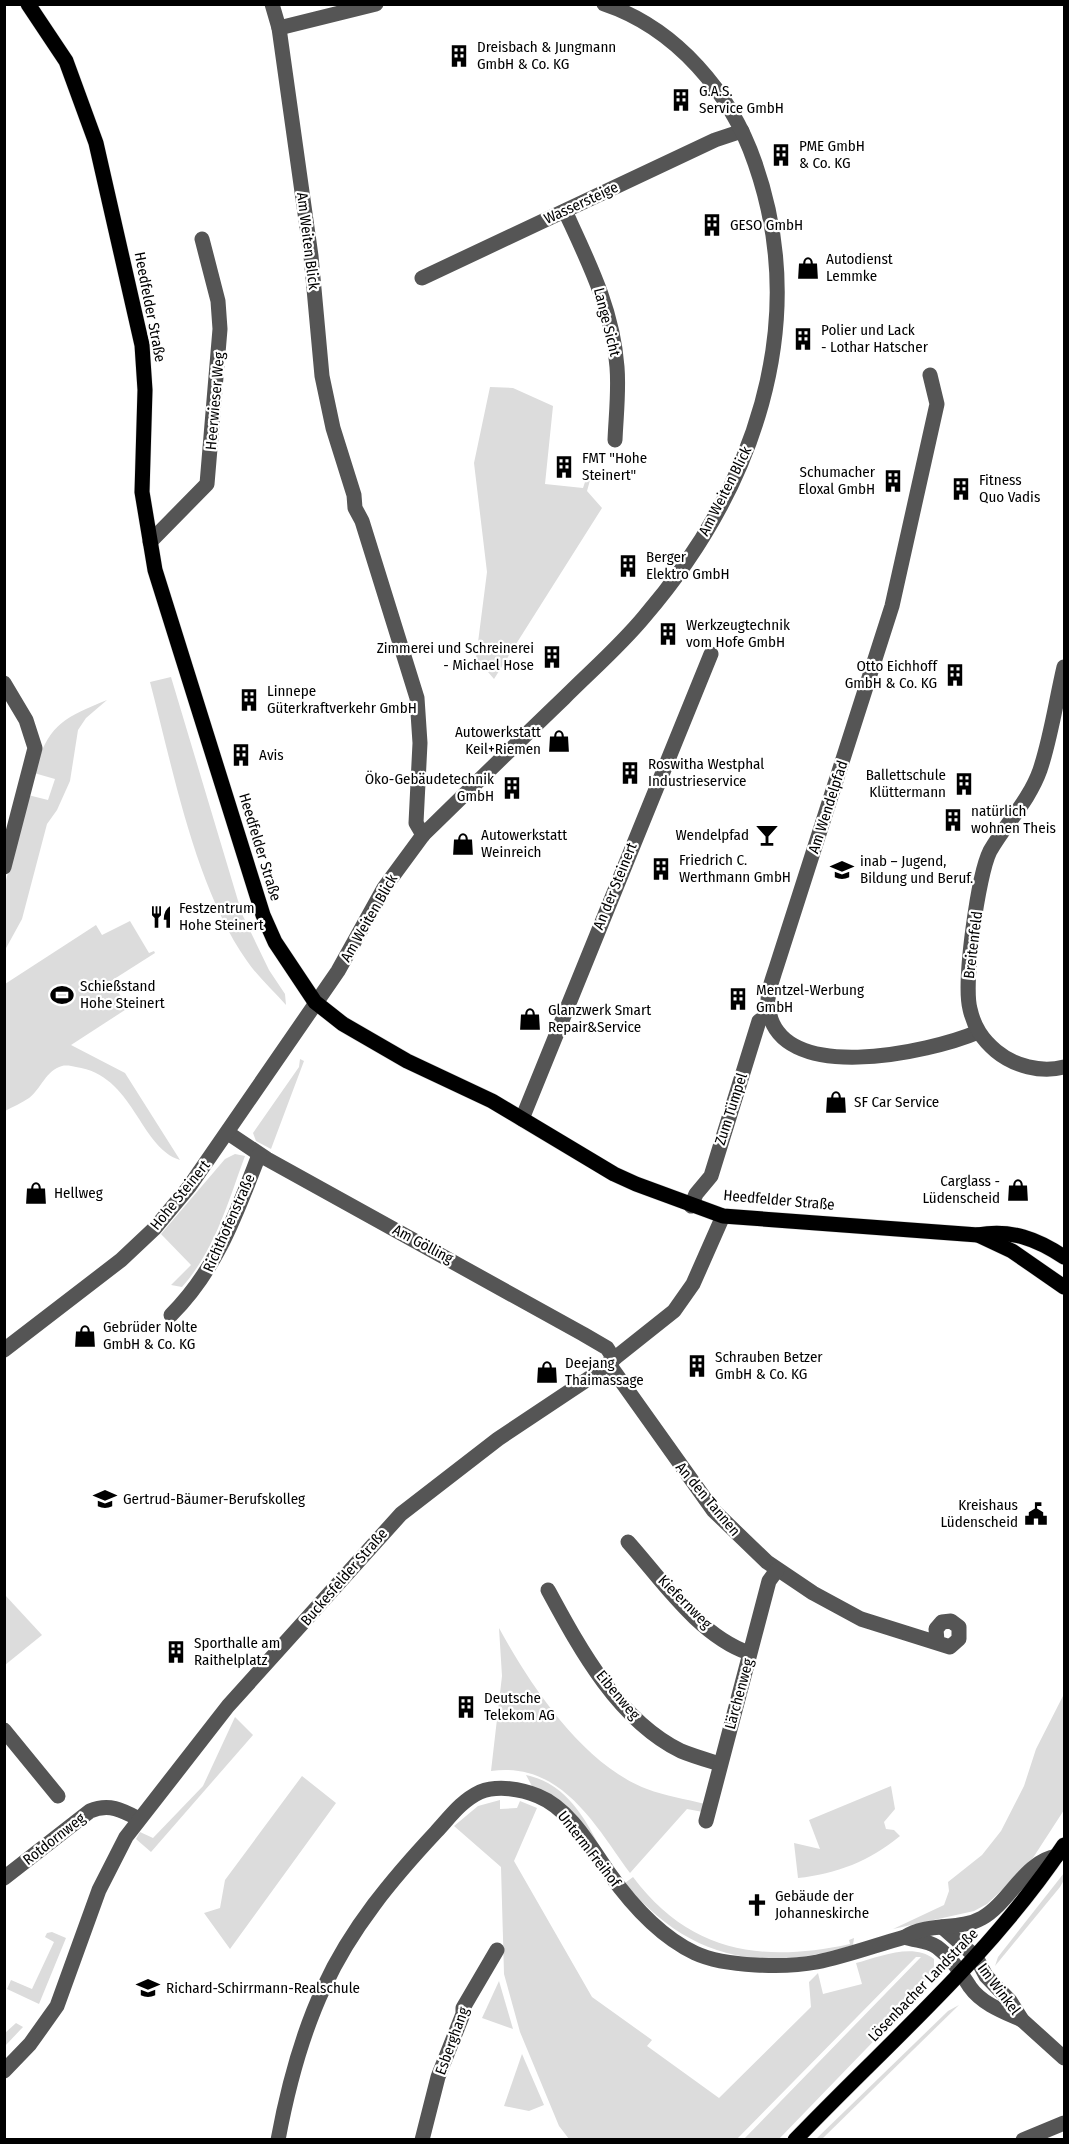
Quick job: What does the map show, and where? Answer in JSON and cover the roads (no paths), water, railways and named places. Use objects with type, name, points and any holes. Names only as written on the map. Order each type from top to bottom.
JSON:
[{"type":"main road","name":"Heedfelder Straße","points":[[28,4],[66,62],[83,103],[96,142],[132,293],[144,362],[142,492],[158,578],[260,908],[275,942],[315,1002],[343,1024],[377,1044],[492,1101],[614,1174],[691,1206],[723,1215],[978,1235],[1000,1231],[1032,1240],[1065,1257]]},
{"type":"main road","name":"Heedfelder Straße","points":[[978,1235],[1012,1251],[1065,1287]]},
{"type":"main road","name":"Lösenbacher Landstraße","points":[[795,2139],[976,1958],[1020,1907],[1061,1850]]},
{"type":"street","name":"Am Weiten Blick","points":[[272,4],[279,28],[311,256],[322,376],[333,428],[354,495],[355,507],[362,521],[391,608],[417,698],[420,743],[416,824],[423,835]]},
{"type":"street","points":[[279,28],[376,4]]},
{"type":"street","name":"Am Weiten Blick","points":[[315,1002],[338,971],[384,888],[423,835],[644,617],[703,535],[740,466],[764,399],[775,342],[779,303],[775,242],[766,196],[742,131],[717,89],[684,52],[644,23],[604,4]]},
{"type":"street","name":"Wassersteige","points":[[422,278],[715,140],[742,131]]},
{"type":"street","name":"Lange Sicht","points":[[565,211],[595,276],[611,326],[618,385],[615,440]]},
{"type":"street","name":"Heerwieser Weg","points":[[150,542],[207,484],[220,329],[218,301],[202,238]]},
{"type":"street","name":"Am Wendelpfad","points":[[770,1014],[768,995],[892,606],[937,404],[930,375]]},
{"type":"street","name":"An der Steinert","points":[[522,1119],[711,654]]},
{"type":"street","name":"Breitenfeld","points":[[1065,667],[1040,769],[1025,802],[990,853],[981,880],[969,982],[970,1009],[978,1032],[1001,1055],[1026,1067],[1065,1067]]},
{"type":"street","points":[[4,683],[26,720],[35,748],[4,867]]},
{"type":"street","name":"Hohe Steinert","points":[[4,1350],[97,1281],[142,1241],[189,1187],[228,1133],[315,1002]]},
{"type":"street","points":[[770,1014],[776,1027],[794,1047],[828,1055],[860,1056],[917,1051],[944,1046],[978,1032]]},
{"type":"street","name":"Zum Tümpel","points":[[691,1206],[696,1194],[711,1176],[759,1021],[770,1014]]},
{"type":"street","name":"Am Gölling","points":[[228,1133],[259,1155],[607,1348],[612,1361]]},
{"type":"street","name":"Richthofenstraße","points":[[171,1315],[198,1286],[218,1255],[259,1155]]},
{"type":"street","name":"Buckesfelder Straße","points":[[4,2071],[35,2039],[57,2006],[99,1890],[139,1819],[195,1751],[228,1706],[384,1530],[446,1477],[612,1361],[666,1318],[683,1300],[706,1258],[723,1215]]},
{"type":"street","name":"An den Tannen","points":[[612,1361],[713,1510],[758,1555],[777,1570],[861,1619],[917,1638],[937,1641]]},
{"type":"street","name":"Kiefernweg","points":[[628,1542],[695,1616],[729,1643],[749,1653]]},
{"type":"street","name":"Lärchenweg","points":[[706,1821],[769,1581],[777,1570]]},
{"type":"street","name":"Eibenweg","points":[[548,1590],[588,1659],[639,1720],[681,1750],[720,1764]]},
{"type":"street","points":[[4,1730],[58,1796]]},
{"type":"street","name":"Unterm Freihof","points":[[278,2139],[288,2086],[302,2042],[324,1987],[345,1947],[384,1892],[450,1815],[467,1800],[485,1791],[520,1790],[551,1802],[574,1826],[630,1902],[646,1918],[694,1952],[736,1962],[794,1965],[832,1959],[905,1937],[918,1930],[981,1918],[1033,1868],[1061,1850]]},
{"type":"street","name":"Rotdornweg","points":[[4,1878],[98,1807],[116,1807],[139,1819]]},
{"type":"street","points":[[942,1927],[976,1958]]},
{"type":"street","points":[[905,1937],[933,1944],[963,1972]]},
{"type":"street","name":"Esberghang","points":[[422,2139],[436,2085],[463,2014],[463,2008],[497,1950]]},
{"type":"street","name":"Im Winkel","points":[[976,1958],[986,1976],[1010,2001],[1022,2020]]},
{"type":"street","name":"Im Winkel","points":[[963,1972],[970,1987],[991,2005],[1022,2020],[1065,2058]]},
{"type":"street","points":[[1023,2139],[1065,2123]]},
{"type":"place","name":"Dreisbach & Jungmann GmbH & Co. KG","points":[[459,56]]},
{"type":"place","name":"G.A.S. Service GmbH","points":[[681,100]]},
{"type":"place","name":"PME GmbH & Co. KG","points":[[781,155]]},
{"type":"place","name":"GESO GmbH","points":[[712,225]]},
{"type":"place","name":"Autodienst Lemmke","points":[[808,268]]},
{"type":"place","name":"Polier und Lack - Lothar Hatscher","points":[[803,339]]},
{"type":"place","name":"FMT \"Hohe Steinert\"","points":[[564,467]]},
{"type":"place","name":"Schumacher Eloxal GmbH","points":[[893,481]]},
{"type":"place","name":"Fitness Quo Vadis","points":[[961,489]]},
{"type":"place","name":"Berger Elektro GmbH","points":[[628,566]]},
{"type":"place","name":"Werkzeugtechnik vom Hofe GmbH","points":[[668,634]]},
{"type":"place","name":"Zimmerei und Schreinerei - Michael Hose","points":[[552,657]]},
{"type":"place","name":"Otto Eichhoff GmbH & Co. KG","points":[[955,675]]},
{"type":"place","name":"Linnepe Güterkraftverkehr GmbH","points":[[249,700]]},
{"type":"place","name":"Autowerkstatt Keil+Riemen","points":[[559,741]]},
{"type":"place","name":"Avis","points":[[241,755]]},
{"type":"place","name":"Roswitha Westphal Industrieservice","points":[[630,773]]},
{"type":"place","name":"Ballettschule Klüttermann","points":[[964,784]]},
{"type":"place","name":"Öko-Gebäudetechnik GmbH","points":[[512,788]]},
{"type":"place","name":"natürlich wohnen Theis","points":[[953,820]]},
{"type":"place","name":"Wendelpfad","points":[[767,835]]},
{"type":"place","name":"Autowerkstatt Weinreich","points":[[463,844]]},
{"type":"place","name":"Friedrich C. Werthmann GmbH","points":[[661,869]]},
{"type":"place","name":"inab – Jugend, Bildung und Beruf.","points":[[842,870]]},
{"type":"place","name":"Festzentrum Hohe Steinert","points":[[161,917]]},
{"type":"place","name":"Schießstand Hohe Steinert","points":[[62,995]]},
{"type":"place","name":"Mentzel-Werbung GmbH","points":[[738,999]]},
{"type":"place","name":"Glanzwerk Smart Repair&Service","points":[[530,1019]]},
{"type":"place","name":"SF Car Service","points":[[836,1102]]},
{"type":"place","name":"Carglass - Lüdenscheid","points":[[1018,1190]]},
{"type":"place","name":"Hellweg","points":[[36,1193]]},
{"type":"place","name":"Gebrüder Nolte GmbH & Co. KG","points":[[85,1336]]},
{"type":"place","name":"Schrauben Betzer GmbH & Co. KG","points":[[697,1366]]},
{"type":"place","name":"Deejang Thaimassage","points":[[547,1372]]},
{"type":"place","name":"Gertrud-Bäumer-Berufskolleg","points":[[105,1499]]},
{"type":"place","name":"Kreishaus Lüdenscheid","points":[[1036,1514]]},
{"type":"place","name":"Sporthalle am Raithelplatz","points":[[176,1652]]},
{"type":"place","name":"Deutsche Telekom AG","points":[[466,1707]]},
{"type":"place","name":"Gebäude der Johanneskirche","points":[[757,1905]]},
{"type":"place","name":"Richard-Schirrmann-Realschule","points":[[148,1988]]}]
